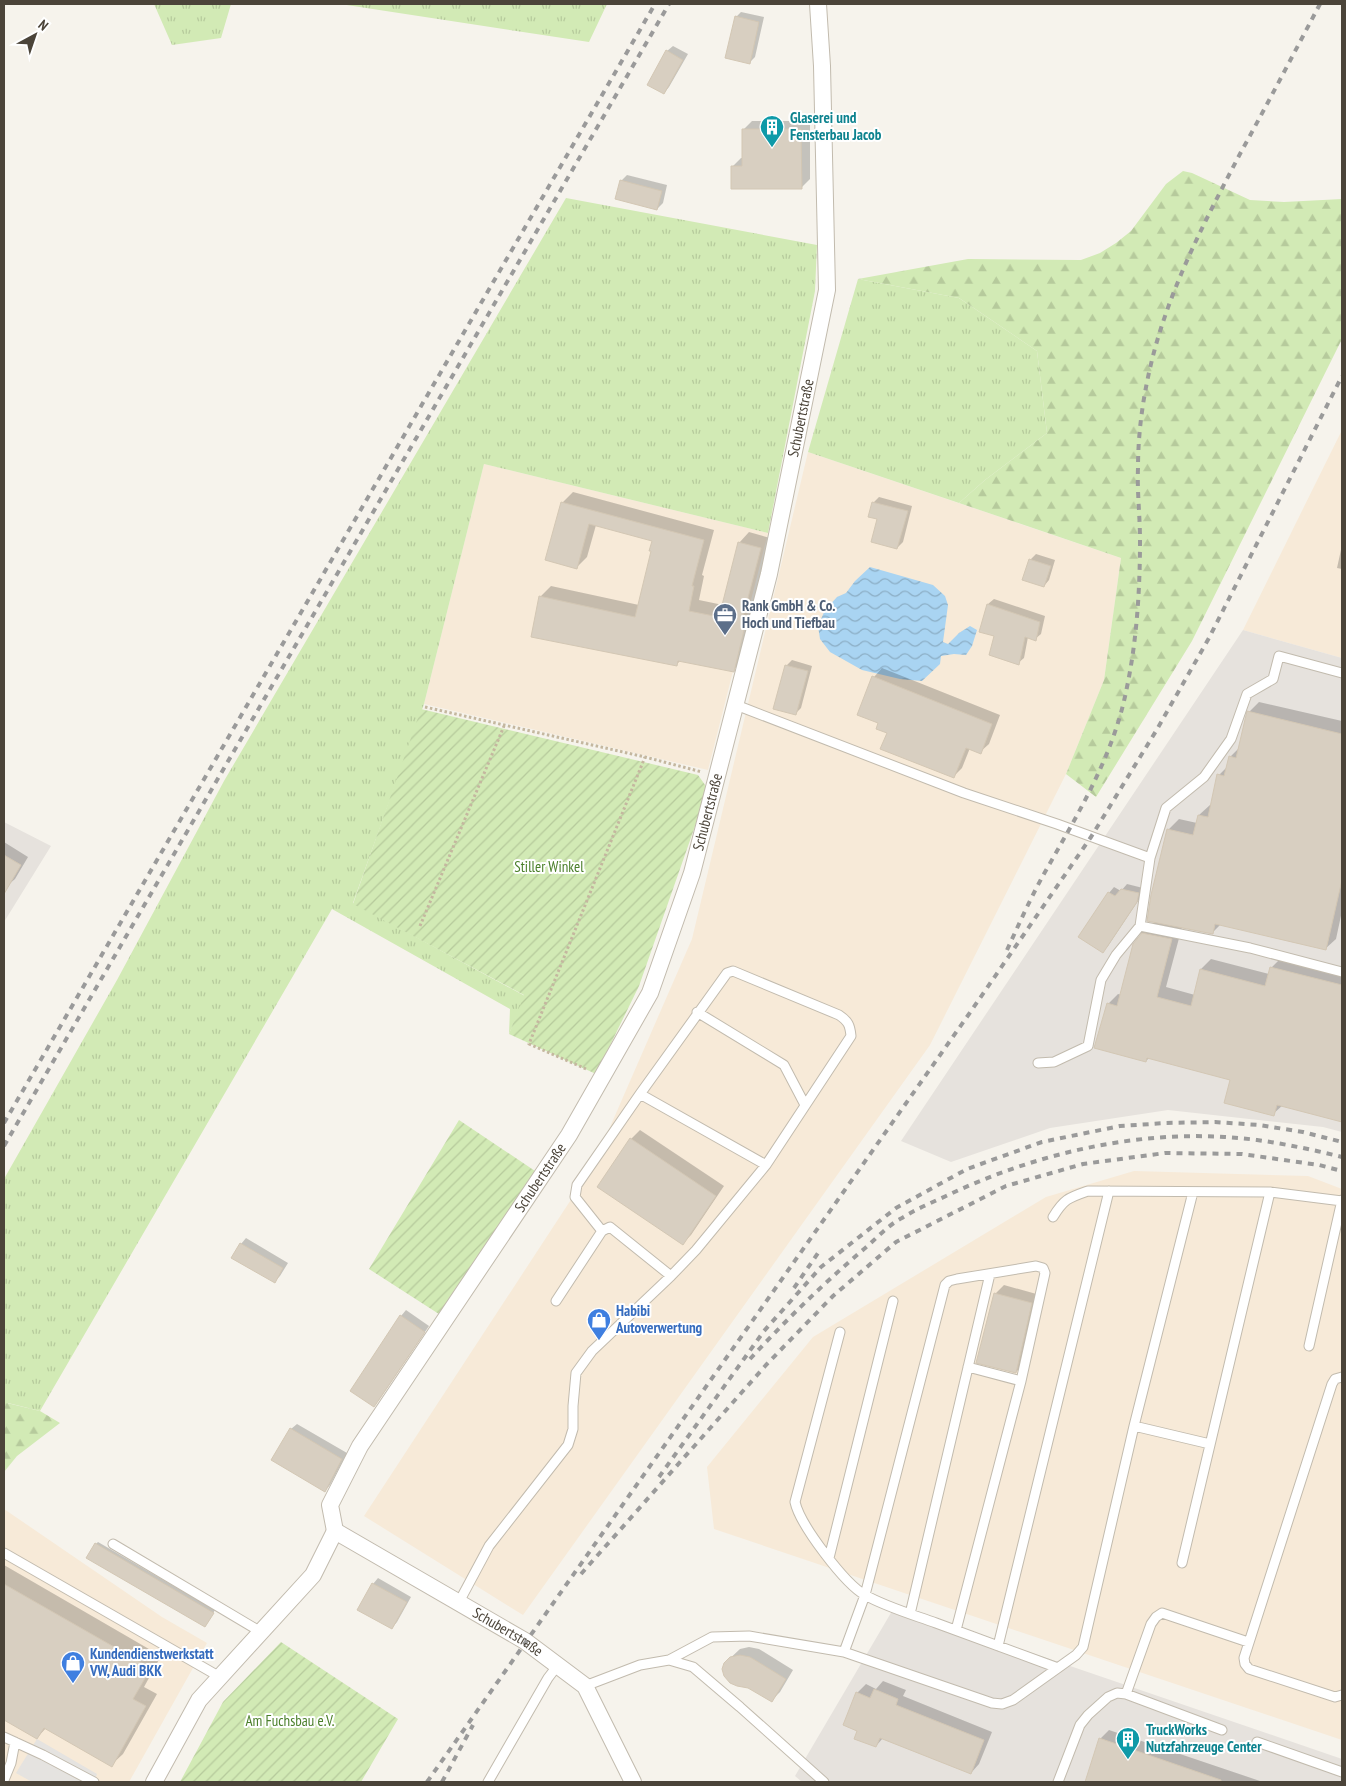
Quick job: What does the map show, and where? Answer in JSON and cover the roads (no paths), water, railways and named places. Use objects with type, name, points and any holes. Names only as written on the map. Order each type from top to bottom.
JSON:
[{"type":"street","name":"Schubertstraße","points":[[633,1782],[585,1686],[525,1641],[335,1531],[330,1505],[360,1446],[569,1134],[650,994],[692,873],[770,574],[827,290],[822,66],[818,4]]},
{"type":"street","points":[[154,1782],[199,1700],[313,1575],[335,1531]]},
{"type":"lane","points":[[1038,1064],[1054,1062],[1088,1046],[1101,980],[1116,954],[1140,926],[1150,858],[1166,808],[1204,777],[1231,739],[1247,694],[1273,679],[1280,656],[1342,673]]},
{"type":"lane","points":[[736,705],[964,793],[1150,858]]},
{"type":"lane","points":[[1140,926],[1250,948],[1342,972]]},
{"type":"lane","points":[[459,1602],[489,1546],[568,1445],[572,1430],[576,1373],[592,1351],[696,1250],[766,1165],[850,1036],[850,1027],[847,1020],[733,971],[727,972],[577,1185],[575,1197],[602,1231]]},
{"type":"lane","points":[[698,1012],[784,1065],[805,1105]]},
{"type":"lane","points":[[640,1094],[766,1165]]},
{"type":"lane","points":[[1053,1216],[1062,1203],[1072,1196],[1088,1191],[1270,1192],[1342,1201],[1309,1346]]},
{"type":"lane","points":[[998,1646],[1109,1191]]},
{"type":"lane","points":[[585,1686],[640,1665],[669,1660],[712,1637],[749,1636],[844,1652],[992,1703],[1002,1704],[1013,1700],[1076,1655],[1083,1647],[1134,1426],[1193,1192]]},
{"type":"lane","points":[[1182,1563],[1270,1192]]},
{"type":"lane","points":[[556,1301],[602,1231],[610,1227],[671,1276]]},
{"type":"lane","points":[[844,1652],[865,1595],[945,1285],[957,1279],[1036,1266],[1043,1268],[1045,1273],[1021,1381],[956,1630]]},
{"type":"lane","points":[[910,1614],[990,1274]]},
{"type":"lane","points":[[829,1558],[893,1301]]},
{"type":"lane","points":[[840,1332],[795,1502],[804,1524],[851,1584],[865,1595],[910,1614],[1058,1668]]},
{"type":"lane","points":[[968,1367],[1021,1381]]},
{"type":"lane","points":[[1342,1377],[1335,1379],[1332,1384],[1244,1658],[1245,1664],[1249,1669],[1335,1697],[1342,1695]]},
{"type":"lane","points":[[1134,1426],[1210,1444]]},
{"type":"lane","points":[[113,1544],[261,1632]]},
{"type":"lane","points":[[4,1553],[220,1677]]},
{"type":"lane","points":[[1126,1694],[1151,1624],[1162,1613],[1248,1642]]},
{"type":"lane","points":[[669,1660],[692,1667],[824,1782]]},
{"type":"lane","points":[[488,1782],[548,1678],[558,1665]]},
{"type":"lane","points":[[1058,1782],[1080,1725],[1108,1697],[1117,1693],[1126,1694],[1222,1730]]},
{"type":"lane","points":[[4,1737],[94,1782]]},
{"type":"lane","points":[[4,1780],[11,1763],[15,1742]]},
{"type":"lane","points":[[1257,1742],[1342,1772]]},
{"type":"water","points":[[870,567],[933,585],[945,596],[948,605],[943,642],[948,644],[959,633],[970,626],[977,630],[972,646],[966,655],[941,656],[940,664],[922,681],[900,679],[862,670],[830,652],[820,639],[818,626],[825,610],[837,597],[846,593],[855,581]]},
{"type":"railway","points":[[4,1123],[655,4]]},
{"type":"railway","points":[[4,1146],[669,4]]},
{"type":"railway","points":[[1007,950],[1035,891],[1094,782],[1121,712],[1136,632],[1139,595],[1138,453],[1140,424],[1147,381],[1162,326],[1181,275],[1204,225],[1320,4]]},
{"type":"railway","points":[[427,1782],[969,1014],[1091,837],[1156,731],[1209,638],[1342,376]]},
{"type":"railway","points":[[659,1477],[764,1331],[821,1267],[896,1208],[967,1169],[1042,1142],[1120,1126],[1215,1122],[1259,1125],[1303,1132],[1342,1142]]},
{"type":"railway","points":[[750,1359],[820,1288],[892,1224],[946,1196],[1020,1166],[1097,1146],[1177,1137],[1257,1140],[1300,1147],[1342,1157]]},
{"type":"railway","points":[[581,1574],[766,1365],[833,1296],[896,1242],[1006,1186],[1083,1164],[1165,1153],[1242,1154],[1319,1165],[1342,1171]]},
{"type":"railway","points":[[794,1288],[818,1253]]},
{"type":"railway","points":[[442,1782],[473,1725]]},
{"type":"place","name":"Glaserei und Fensterbau Jacob","points":[[772,148]]},
{"type":"place","name":"Rank GmbH & Co. Hoch und Tiefbau","points":[[725,636]]},
{"type":"place","name":"Habibi Autoverwertung","points":[[599,1341]]},
{"type":"place","name":"Kundendienstwerkstatt VW, Audi BKK","points":[[73,1684]]},
{"type":"place","name":"TruckWorks Nutzfahrzeuge Center","points":[[1128,1760]]},
{"type":"park label","name":"Stiller Winkel","points":[[549,867]]},
{"type":"park label","name":"Am Fuchsbau e.V.","points":[[290,1721]]}]
